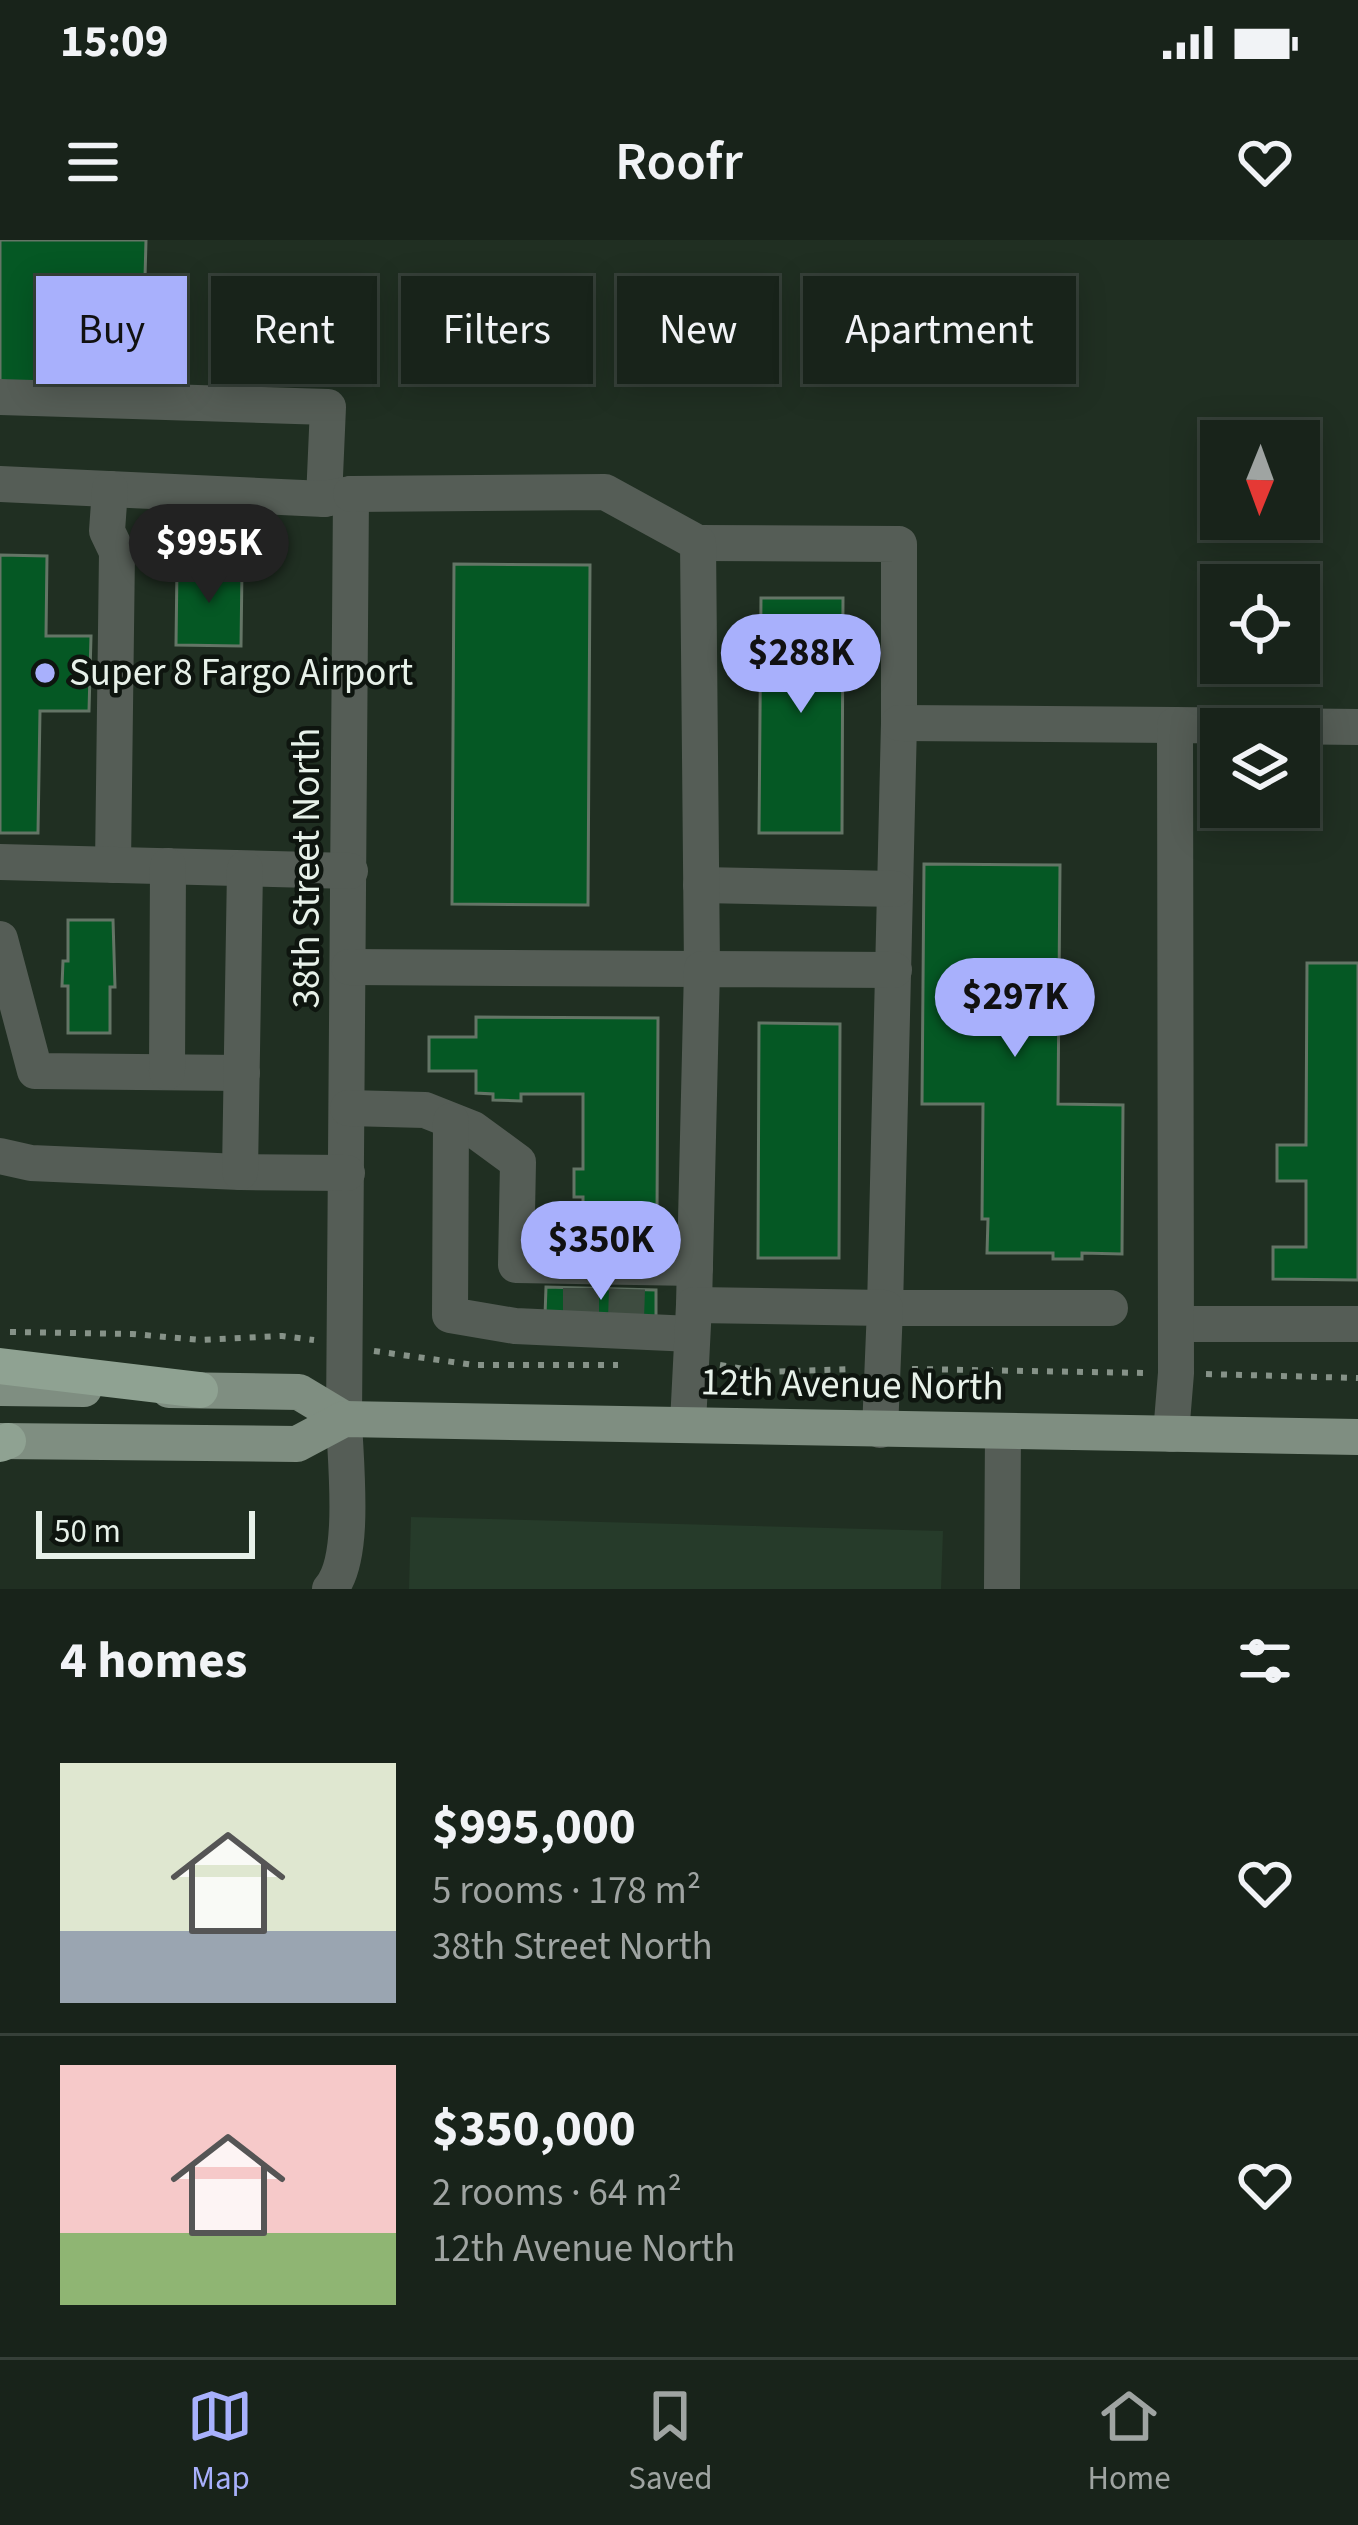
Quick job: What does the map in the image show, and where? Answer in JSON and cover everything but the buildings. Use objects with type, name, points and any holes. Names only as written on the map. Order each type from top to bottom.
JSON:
[{"type":"highway","points":[[0,1366],[200,1390]]},
{"type":"main road","name":"12th Avenue North","points":[[0,1388],[299,1392],[344,1419]]},
{"type":"main road","name":"12th Avenue North","points":[[3,1442],[297,1444],[344,1419],[1358,1437]]},
{"type":"street","name":"38th Street North","points":[[0,398],[328,407],[338,496],[350,872],[347,1541],[336,1583],[330,1589]]},
{"type":"street","points":[[0,484],[338,496],[605,492],[698,543],[899,544],[894,970],[880,1430]]},
{"type":"street","points":[[110,489],[107,531],[117,552],[113,865]]},
{"type":"street","points":[[688,1424],[702,969],[698,543]]},
{"type":"street","points":[[899,723],[1358,727]]},
{"type":"street","points":[[1171,1434],[1177,1324],[1175,724]]},
{"type":"street","points":[[0,862],[350,872]]},
{"type":"street","points":[[167,1072],[168,866]]},
{"type":"street","points":[[240,1172],[245,868]]},
{"type":"street","points":[[701,885],[895,889]]},
{"type":"street","points":[[0,940],[34,1071],[242,1073]]},
{"type":"street","points":[[349,967],[894,970]]},
{"type":"street","points":[[348,1108],[425,1110],[473,1129],[518,1162],[515,1326]]},
{"type":"street","points":[[451,1120],[450,1315],[515,1326],[581,1300],[626,1301],[693,1320],[885,1308],[1110,1307]]},
{"type":"street","points":[[0,1156],[31,1162],[347,1173]]},
{"type":"street","points":[[516,1264],[581,1300],[626,1301],[694,1268]]},
{"type":"street","points":[[1177,1324],[1358,1324]]},
{"type":"street","points":[[1002,1589],[1003,1431]]},
{"type":"path","points":[[0,1332],[202,1340],[282,1336],[345,1346]]},
{"type":"shaded area","points":[[411,1517],[943,1531],[941,1589],[409,1589]]},
{"type":"tunnel","points":[[581,1288],[581,1317]]},
{"type":"tunnel","points":[[626,1319],[627,1289]]},
{"type":"place","name":"Super 8 Fargo Airport","points":[[45,673]]}]
